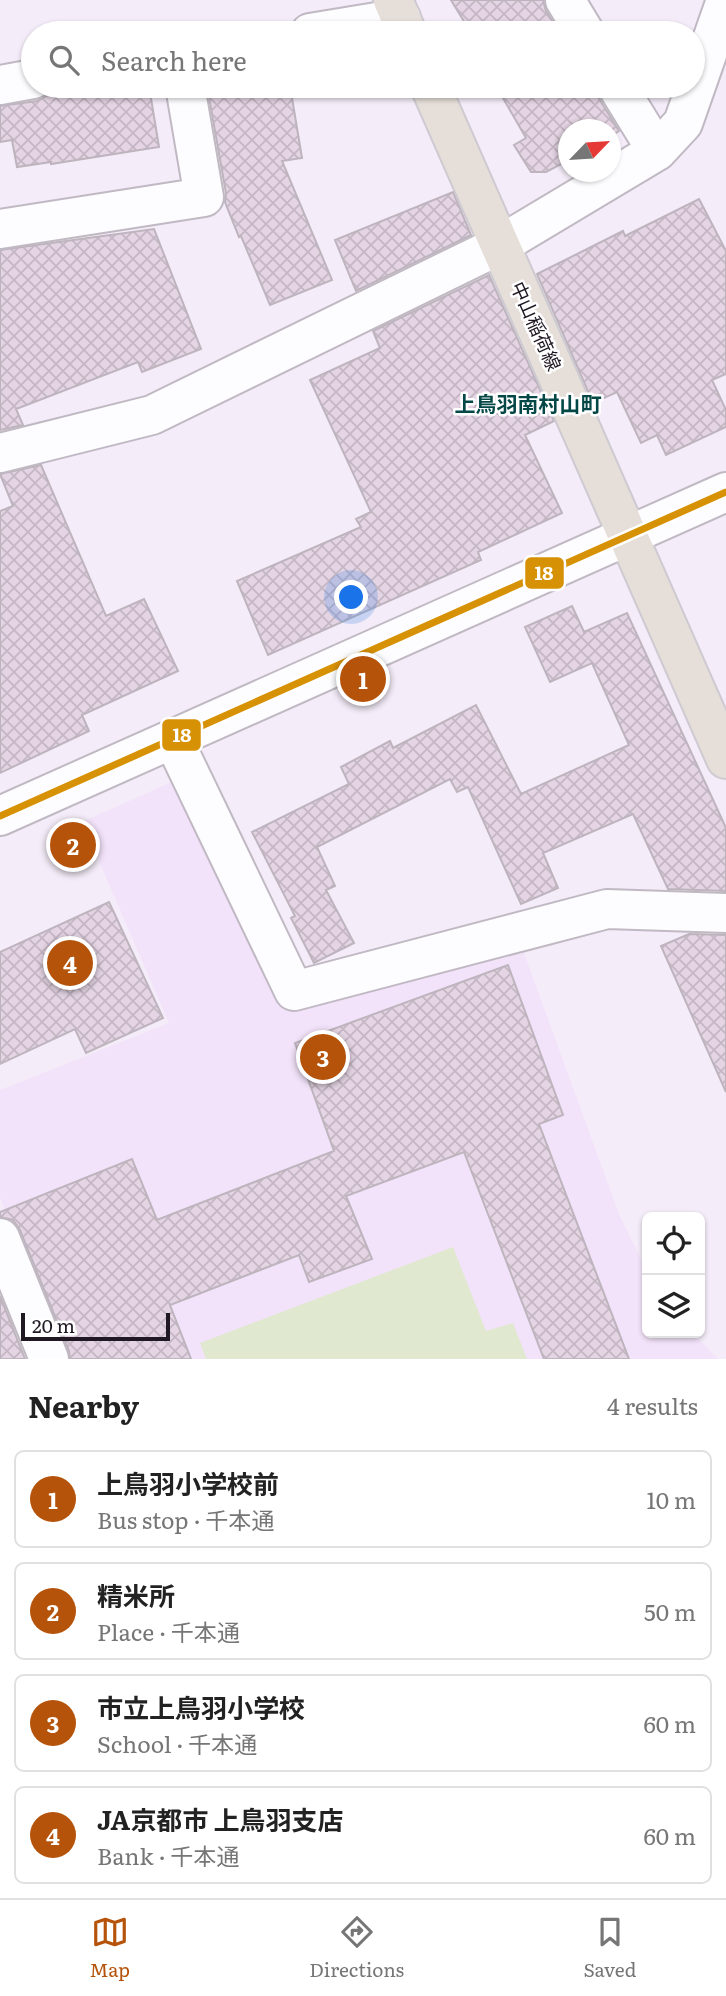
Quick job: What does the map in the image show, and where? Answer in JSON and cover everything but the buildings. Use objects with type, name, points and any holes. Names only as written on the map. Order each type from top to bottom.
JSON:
[{"type":"main road","name":"中山稲荷線","points":[[435,98],[726,759]]},
{"type":"street","points":[[565,0],[578,21]]},
{"type":"street","points":[[705,60],[726,0]]},
{"type":"street","points":[[378,21],[400,17]]},
{"type":"street","points":[[0,85],[21,81]]},
{"type":"street","points":[[0,229],[204,197],[187,98]]},
{"type":"street","points":[[624,98],[657,151]]},
{"type":"street","points":[[0,453],[152,415],[500,245],[657,151],[683,123],[692,98]]},
{"type":"street","points":[[0,816],[726,492]]},
{"type":"street","points":[[173,738],[294,991],[607,909],[726,913]]},
{"type":"street","points":[[0,1238],[49,1359]]},
{"type":"shaded area","points":[[174,781],[286,1009],[524,953],[619,1214],[642,1261],[642,1338],[698,1338],[718,1359],[66,1359],[0,1198],[0,1090],[169,1023],[82,822]]},
{"type":"green space","points":[[453,1247],[486,1331],[513,1323],[527,1359],[206,1359],[200,1343]]},
{"type":"transit line","name":"18","points":[[0,816],[726,492]]},
{"type":"place","name":"上鳥羽小学校前","points":[[363,679]]},
{"type":"place","name":"精米所","points":[[73,845]]},
{"type":"place","name":"JA京都市 上鳥羽支店","points":[[70,963]]},
{"type":"place","name":"市立上鳥羽小学校","points":[[323,1057]]},
{"type":"district","name":"上鳥羽南村山町","points":[[528,405]]}]
